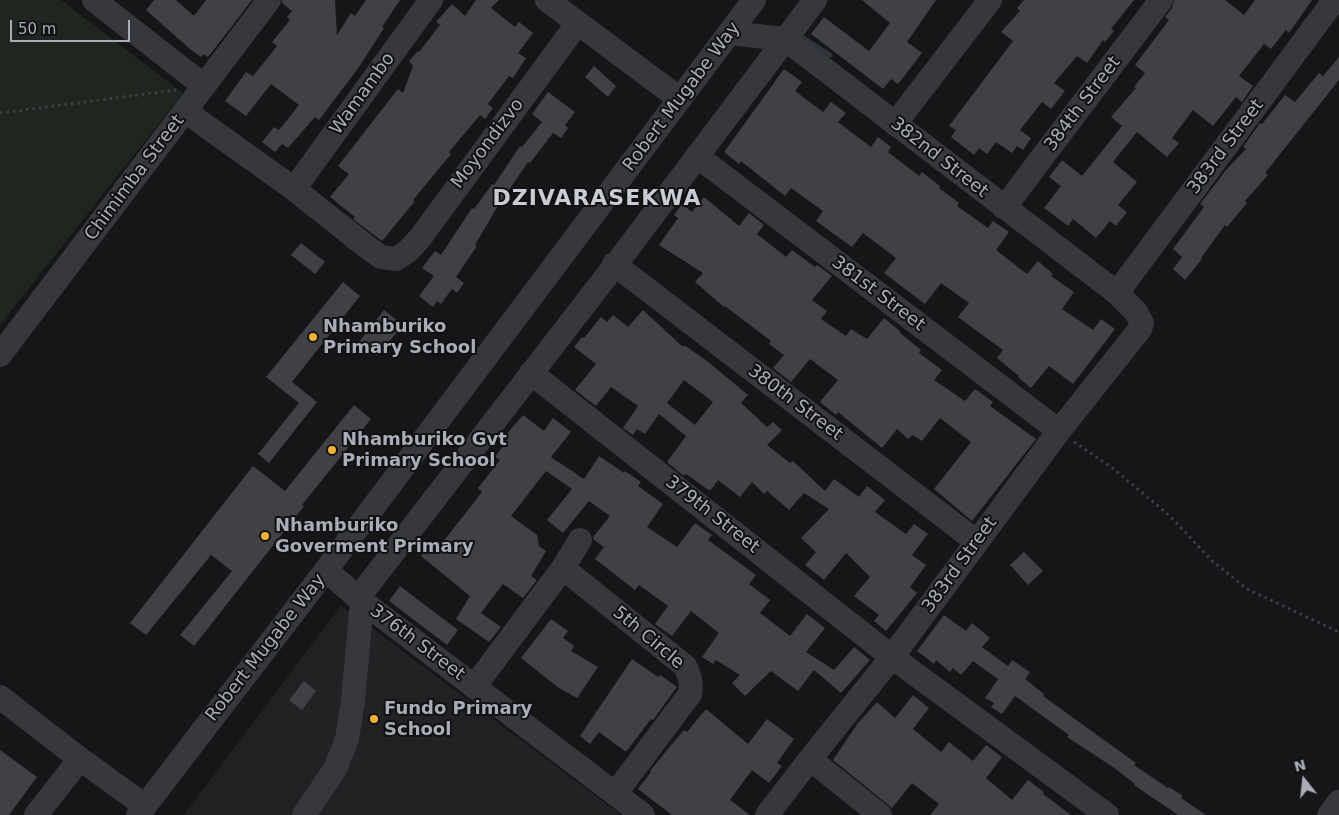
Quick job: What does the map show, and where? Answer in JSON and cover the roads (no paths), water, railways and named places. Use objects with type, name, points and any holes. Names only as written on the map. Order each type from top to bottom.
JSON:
[{"type":"street","points":[[94,0],[204,86]]},
{"type":"street","name":"Chimimba Street","points":[[1,353],[269,0]]},
{"type":"street","name":"Wamambo","points":[[294,189],[431,0]]},
{"type":"street","points":[[547,0],[680,99]]},
{"type":"street","name":"Robert Mugabe Way","points":[[142,810],[326,570],[754,0]]},
{"type":"street","points":[[304,815],[336,769],[347,739],[353,701],[360,600],[815,0]]},
{"type":"street","points":[[895,124],[990,0]]},
{"type":"street","name":"384th Street","points":[[1004,208],[1161,0]]},
{"type":"street","name":"383rd Street","points":[[1117,293],[1333,0]]},
{"type":"street","name":"Moyondizvo","points":[[294,189],[367,248],[381,257],[396,259],[408,251],[420,238],[577,24]]},
{"type":"street","points":[[729,33],[785,39]]},
{"type":"street","name":"382nd Street","points":[[785,39],[1117,293],[1136,312]]},
{"type":"street","points":[[185,111],[294,189]]},
{"type":"street","name":"381st Street","points":[[697,156],[1059,431]]},
{"type":"street","name":"380th Street","points":[[614,264],[977,542]]},
{"type":"street","name":"383rd Street","points":[[767,815],[892,657],[1059,431],[1140,329],[1142,323],[1136,312]]},
{"type":"street","name":"379th Street","points":[[531,373],[892,657],[1107,815]]},
{"type":"street","points":[[474,687],[563,568],[580,540]]},
{"type":"street","name":"5th Circle","points":[[563,568],[685,666],[692,684],[690,694],[615,794]]},
{"type":"street","name":"376th Street","points":[[326,570],[360,600],[642,815]]},
{"type":"street","points":[[0,697],[142,810]]},
{"type":"street","points":[[36,815],[80,759]]},
{"type":"street","points":[[810,759],[880,815]]},
{"type":"street","points":[[1329,815],[1339,802]]},
{"type":"waterway","points":[[797,34],[830,55]]},
{"type":"place","name":"Nhamburiko Primary School","points":[[313,337]]},
{"type":"place","name":"Nhamburiko Gvt Primary School","points":[[332,450]]},
{"type":"place","name":"Nhamburiko Goverment Primary","points":[[265,536]]},
{"type":"place","name":"Fundo Primary School","points":[[374,719]]},
{"type":"district","name":"DZIVARASEKWA","points":[[597,199]]}]
